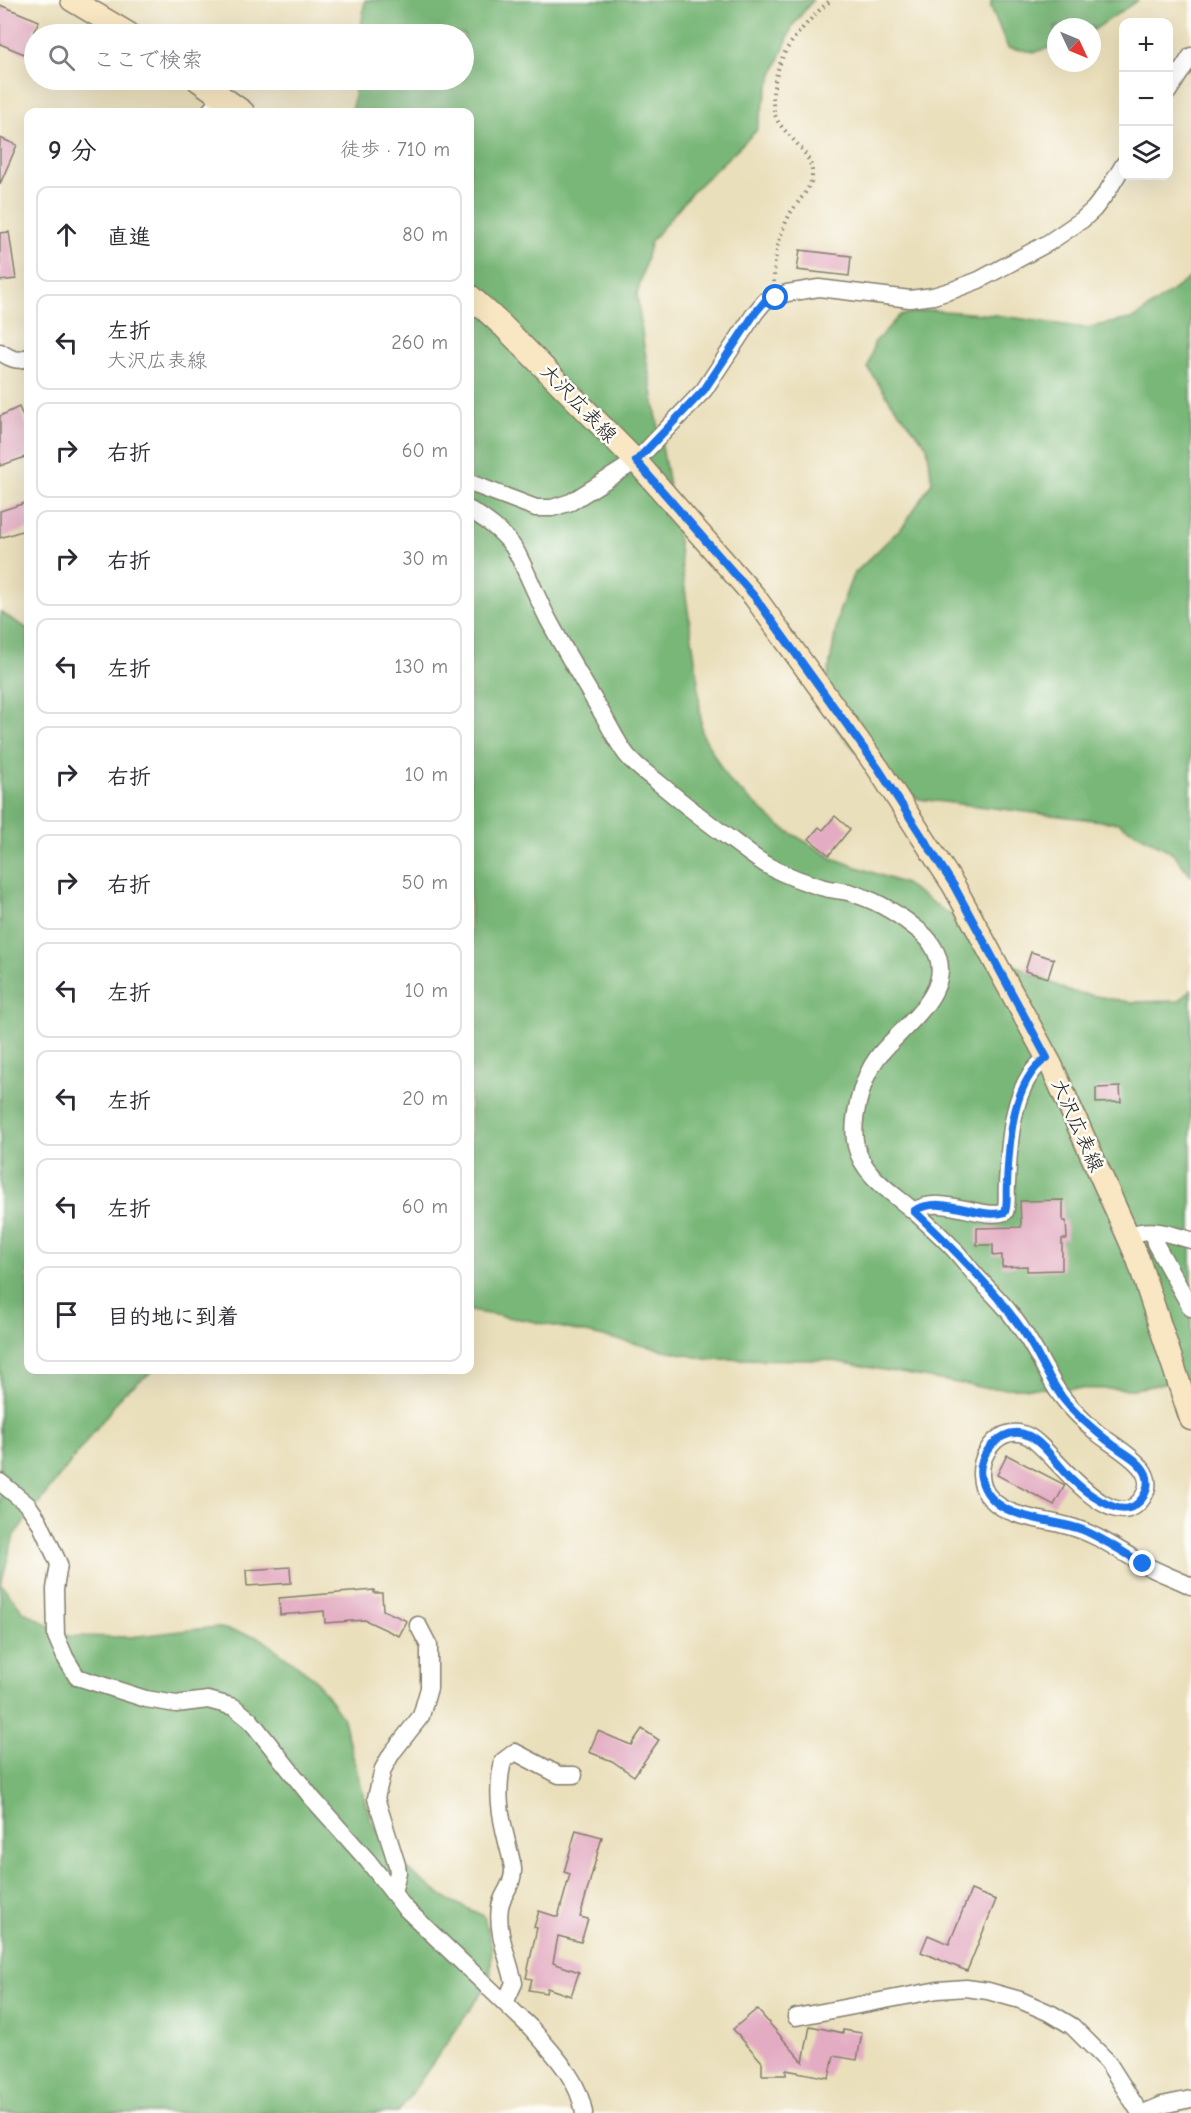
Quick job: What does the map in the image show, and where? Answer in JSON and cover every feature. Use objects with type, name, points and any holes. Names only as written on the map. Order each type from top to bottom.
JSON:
[{"type":"main road","points":[[72,0],[112,24]]},
{"type":"main road","points":[[205,90],[215,105]]},
{"type":"main road","name":"大沢広表線","points":[[474,300],[636,461],[754,596],[878,768],[954,886],[1047,1058],[1128,1236],[1138,1259],[1191,1419]]},
{"type":"street","points":[[1173,84],[1191,56]]},
{"type":"street","points":[[474,485],[536,508],[552,508],[571,502],[636,461],[704,390],[765,301],[794,291],[819,288],[910,299],[953,290],[979,280],[1048,243],[1074,226],[1094,209],[1119,172]]},
{"type":"street","points":[[0,352],[14,359],[24,359]]},
{"type":"street","points":[[474,513],[500,533],[516,551],[548,619],[628,757],[692,811],[766,865],[825,888],[873,900],[894,911],[923,933],[932,944],[938,957],[939,974],[932,995],[912,1022],[877,1057],[866,1077],[854,1122],[856,1146],[865,1167],[892,1195],[914,1211],[951,1246],[1007,1308],[1027,1336],[1060,1396],[1097,1432],[1139,1464],[1146,1474],[1148,1486],[1145,1495],[1137,1505],[1125,1510],[1103,1503],[1090,1496],[1035,1440],[1018,1432],[1001,1437],[987,1450],[980,1473],[987,1495],[995,1503],[1012,1511],[1078,1528],[1092,1534],[1143,1564],[1191,1586]]},
{"type":"street","points":[[914,1211],[936,1205],[994,1213],[1005,1212],[1010,1139],[1015,1112],[1032,1069],[1047,1058]]},
{"type":"street","points":[[1128,1236],[1141,1230],[1191,1240]]},
{"type":"street","points":[[1153,1232],[1155,1243],[1191,1308]]},
{"type":"street","points":[[0,1482],[28,1505],[39,1521],[59,1564],[55,1589],[56,1636],[77,1677],[146,1700],[176,1704],[208,1700],[234,1707],[250,1720],[404,1907],[531,2028],[576,2085],[584,2113]]},
{"type":"street","points":[[393,1893],[398,1872],[397,1865],[376,1798],[383,1769],[421,1716],[429,1688],[429,1646],[418,1625]]},
{"type":"street","points":[[505,2003],[514,1983],[502,1942],[499,1909],[513,1876],[513,1865],[499,1804],[500,1773],[503,1761],[515,1752],[559,1775],[574,1775]]},
{"type":"street","points":[[796,2016],[938,1990],[966,1988],[988,1991],[1020,2000],[1052,2013],[1072,2026],[1107,2061],[1142,2113],[1162,2105],[1191,2099]]},
{"type":"path","points":[[776,298],[774,268],[781,235],[792,211],[810,184],[812,176],[811,163],[778,122],[774,111],[775,83],[783,56],[793,41],[831,0]]},
{"type":"green space","points":[[365,0],[813,0],[793,25],[769,85],[756,131],[693,191],[651,241],[637,295],[675,519],[697,673],[702,733],[728,780],[781,827],[832,858],[905,884],[958,920],[1003,959],[1068,991],[1129,1002],[1179,1001],[1191,989],[1191,1379],[1134,1389],[985,1388],[827,1360],[706,1359],[526,1320],[474,1312],[474,108],[352,108],[355,90],[474,90],[474,24],[361,24]]},
{"type":"green space","points":[[991,0],[1138,0],[1101,25],[1101,18],[1047,18],[1047,49],[1035,52],[1008,48],[991,7]]},
{"type":"green space","points":[[1191,277],[1191,876],[1173,853],[1118,823],[919,799],[871,768],[836,728],[827,680],[839,612],[853,575],[904,525],[932,482],[927,446],[891,402],[868,368],[874,343],[900,315],[930,310],[996,315],[1085,328],[1135,318]]},
{"type":"green space","points":[[0,612],[24,627],[24,1374],[149,1374],[123,1394],[14,1535],[1,1584],[24,1612],[68,1636],[130,1637],[216,1627],[259,1637],[314,1678],[342,1716],[370,1819],[408,1870],[447,1899],[484,1916],[492,1948],[490,1981],[398,2113],[0,2113]]},
{"type":"building","points":[[0,5],[39,21],[38,24],[24,24],[24,54],[0,44]]},
{"type":"building","points":[[0,138],[17,145],[0,184]]},
{"type":"building","points":[[9,232],[16,279],[0,281],[0,233]]},
{"type":"building","points":[[800,250],[851,256],[849,276],[797,270]]},
{"type":"building","points":[[19,407],[24,419],[24,457],[0,466],[0,416]]},
{"type":"building","points":[[24,503],[24,530],[0,538],[0,511]]},
{"type":"building","points":[[835,816],[850,829],[829,855],[809,839],[819,827],[823,830]]},
{"type":"building","points":[[1031,952],[1054,959],[1048,978],[1025,971]]},
{"type":"building","points":[[1120,1087],[1121,1102],[1096,1103],[1096,1088]]},
{"type":"building","points":[[1063,1200],[1063,1221],[1066,1221],[1067,1239],[1062,1239],[1062,1270],[1027,1271],[1027,1266],[1002,1267],[1002,1255],[993,1256],[993,1245],[977,1245],[977,1228],[1021,1227],[1020,1201]]},
{"type":"building","points":[[1007,1455],[1065,1485],[1054,1505],[997,1475]]},
{"type":"building","points":[[290,1567],[291,1583],[247,1586],[246,1570]]},
{"type":"building","points":[[374,1590],[374,1593],[382,1593],[383,1610],[407,1621],[399,1636],[365,1620],[325,1623],[324,1611],[280,1615],[279,1598]]},
{"type":"building","points":[[642,1729],[659,1740],[634,1776],[612,1761],[589,1752],[598,1731],[631,1745]]},
{"type":"building","points":[[576,1830],[602,1837],[580,1917],[588,1919],[581,1942],[558,1936],[553,1963],[579,1972],[571,1996],[547,1988],[546,1993],[529,1990],[532,1979],[526,1978],[537,1928],[534,1927],[539,1911],[558,1917],[570,1874],[564,1872]]},
{"type":"building","points":[[971,1890],[996,1900],[967,1971],[921,1952],[928,1935],[949,1944]]},
{"type":"building","points":[[757,2009],[803,2062],[810,2026],[843,2033],[843,2030],[862,2033],[857,2060],[834,2056],[829,2078],[786,2070],[786,2075],[762,2075],[762,2062],[733,2029]]},
{"type":"route","points":[[776,298],[765,301],[704,390],[636,461],[754,596],[878,768],[954,886],[1047,1058],[1032,1069],[1015,1112],[1010,1139],[1005,1212],[1000,1214],[936,1205],[914,1211],[951,1246],[1007,1308],[1027,1336],[1060,1396],[1097,1432],[1139,1464],[1146,1474],[1148,1486],[1145,1495],[1137,1505],[1125,1510],[1103,1503],[1090,1496],[1035,1440],[1018,1432],[1001,1437],[987,1450],[980,1473],[987,1495],[995,1503],[1012,1511],[1066,1525],[1101,1538],[1143,1564]]}]
